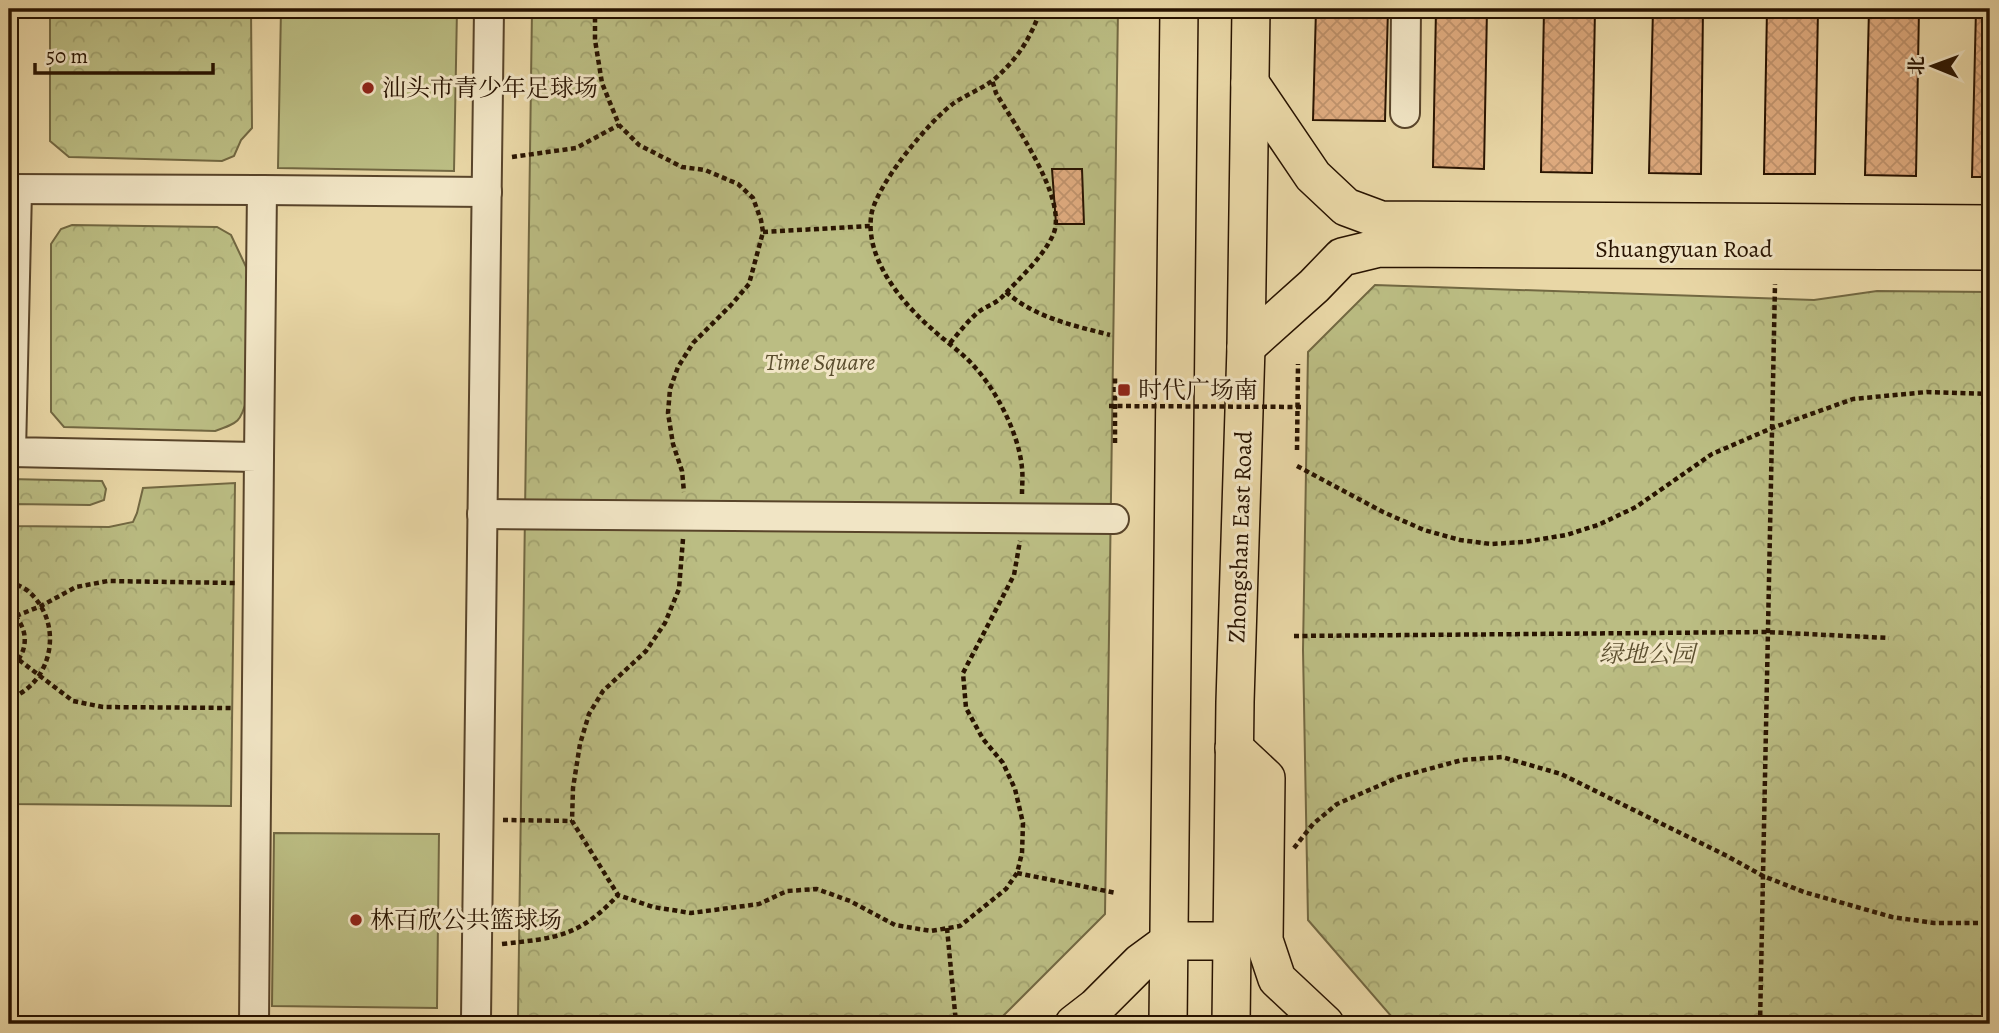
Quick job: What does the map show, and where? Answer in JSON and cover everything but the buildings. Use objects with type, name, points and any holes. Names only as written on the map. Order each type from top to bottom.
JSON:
[{"type":"main road","points":[[1168,1024],[1179,9]]},
{"type":"main road","name":"Zhongshan East Road","points":[[1231,1024],[1234,748],[1246,347],[1251,9]]},
{"type":"main road","points":[[1246,347],[1342,257],[1380,234],[1313,176],[1250,83]]},
{"type":"main road","name":"Shuangyuan Road","points":[[1380,234],[1990,225]]},
{"type":"main road","name":"Shuangyuan Road","points":[[1380,234],[1990,251]]},
{"type":"main road","points":[[1234,748],[1266,778],[1264,940],[1277,979],[1325,1024]]},
{"type":"main road","points":[[1074,1024],[1096,1007],[1140,963],[1170,941],[1232,941]]},
{"type":"street","points":[[475,1018],[489,9]]},
{"type":"street","points":[[1405,113],[1406,9]]},
{"type":"street","points":[[259,457],[11,452],[11,190],[487,192]]},
{"type":"street","points":[[254,1024],[262,190]]},
{"type":"street","points":[[482,513],[1114,519]]},
{"type":"path","points":[[595,9],[595,40],[602,83],[619,125],[639,145],[682,167],[705,170],[738,184],[753,198],[763,232],[749,284],[693,343],[678,367],[670,389],[668,413],[673,444],[682,471],[687,515],[679,589],[665,623],[646,651],[603,691],[589,714],[580,744],[573,789],[572,821],[618,895],[653,907],[691,913],[759,904],[787,891],[817,889],[850,901],[895,926],[931,931],[960,926],[1006,889],[1017,873],[1022,853],[1023,823],[1016,789],[1003,763],[984,739],[966,708],[963,673],[1014,575],[1022,519],[1022,467],[1009,421],[988,384],[973,365],[931,328],[887,277],[874,248],[870,215],[887,179],[913,144],[953,104],[992,80],[1010,64],[1030,38],[1041,9]]},
{"type":"path","points":[[950,343],[976,313],[1000,299],[1039,256],[1053,235],[1055,226],[1054,198],[1040,167],[996,93],[992,80]]},
{"type":"path","points":[[487,159],[576,148],[619,125]]},
{"type":"path","points":[[763,232],[872,226]]},
{"type":"path","points":[[1760,1024],[1775,284]]},
{"type":"path","points":[[1006,292],[1017,302],[1047,318],[1110,335]]},
{"type":"path","points":[[1297,450],[1301,407],[1298,364]]},
{"type":"path","points":[[1115,376],[1112,406],[1115,443]]},
{"type":"path","points":[[1297,466],[1383,512],[1424,530],[1460,540],[1492,544],[1524,542],[1566,535],[1598,525],[1636,507],[1712,454],[1772,428],[1853,399],[1927,392],[1990,394]]},
{"type":"path","points":[[1112,406],[1301,407]]},
{"type":"path","points":[[16,615],[41,606],[76,587],[108,580],[242,583]]},
{"type":"path","points":[[9,581],[27,591],[41,606],[50,625],[51,645],[46,666],[35,682],[19,695],[9,699]]},
{"type":"path","points":[[9,610],[23,625],[25,637],[19,660],[9,669]]},
{"type":"path","points":[[1294,636],[1767,632],[1889,638]]},
{"type":"path","points":[[19,660],[73,701],[103,707],[242,708]]},
{"type":"path","points":[[1292,851],[1313,824],[1338,804],[1399,776],[1462,760],[1502,758],[1561,774],[1763,876],[1804,892],[1892,916],[1934,923],[1990,923]]},
{"type":"path","points":[[478,819],[572,821]]},
{"type":"path","points":[[1017,873],[1116,893]]},
{"type":"path","points":[[476,946],[550,938],[581,928],[601,913],[618,895]]},
{"type":"path","points":[[947,928],[956,1023]]},
{"type":"green space","points":[[50,9],[251,9],[252,128],[241,140],[234,156],[222,161],[69,157],[50,141]]},
{"type":"green space","name":"汕头市青少年足球场","points":[[281,9],[457,9],[454,171],[278,168]]},
{"type":"green space","name":"Time Square","points":[[532,9],[1118,9],[1105,914],[1000,1019],[518,1017]]},
{"type":"green space","points":[[72,225],[217,227],[231,235],[248,271],[247,398],[243,412],[237,420],[215,431],[64,427],[51,412],[51,244],[61,229]]},
{"type":"green space","name":"绿地公园","points":[[1375,285],[1814,300],[1877,291],[1990,292],[1990,1024],[1398,1024],[1308,920],[1303,650],[1308,352]]},
{"type":"green space","points":[[9,479],[102,481],[106,489],[104,500],[90,505],[12,504],[12,526],[109,527],[133,522],[143,488],[235,483],[231,806],[9,804]]},
{"type":"green space","name":"林百欣公共篮球场","points":[[274,833],[439,834],[437,1008],[272,1006]]},
{"type":"place","name":"汕头市青少年足球场","points":[[368,88]]},
{"type":"place","name":"时代广场南","points":[[1124,390]]},
{"type":"place","name":"林百欣公共篮球场","points":[[356,920]]}]
